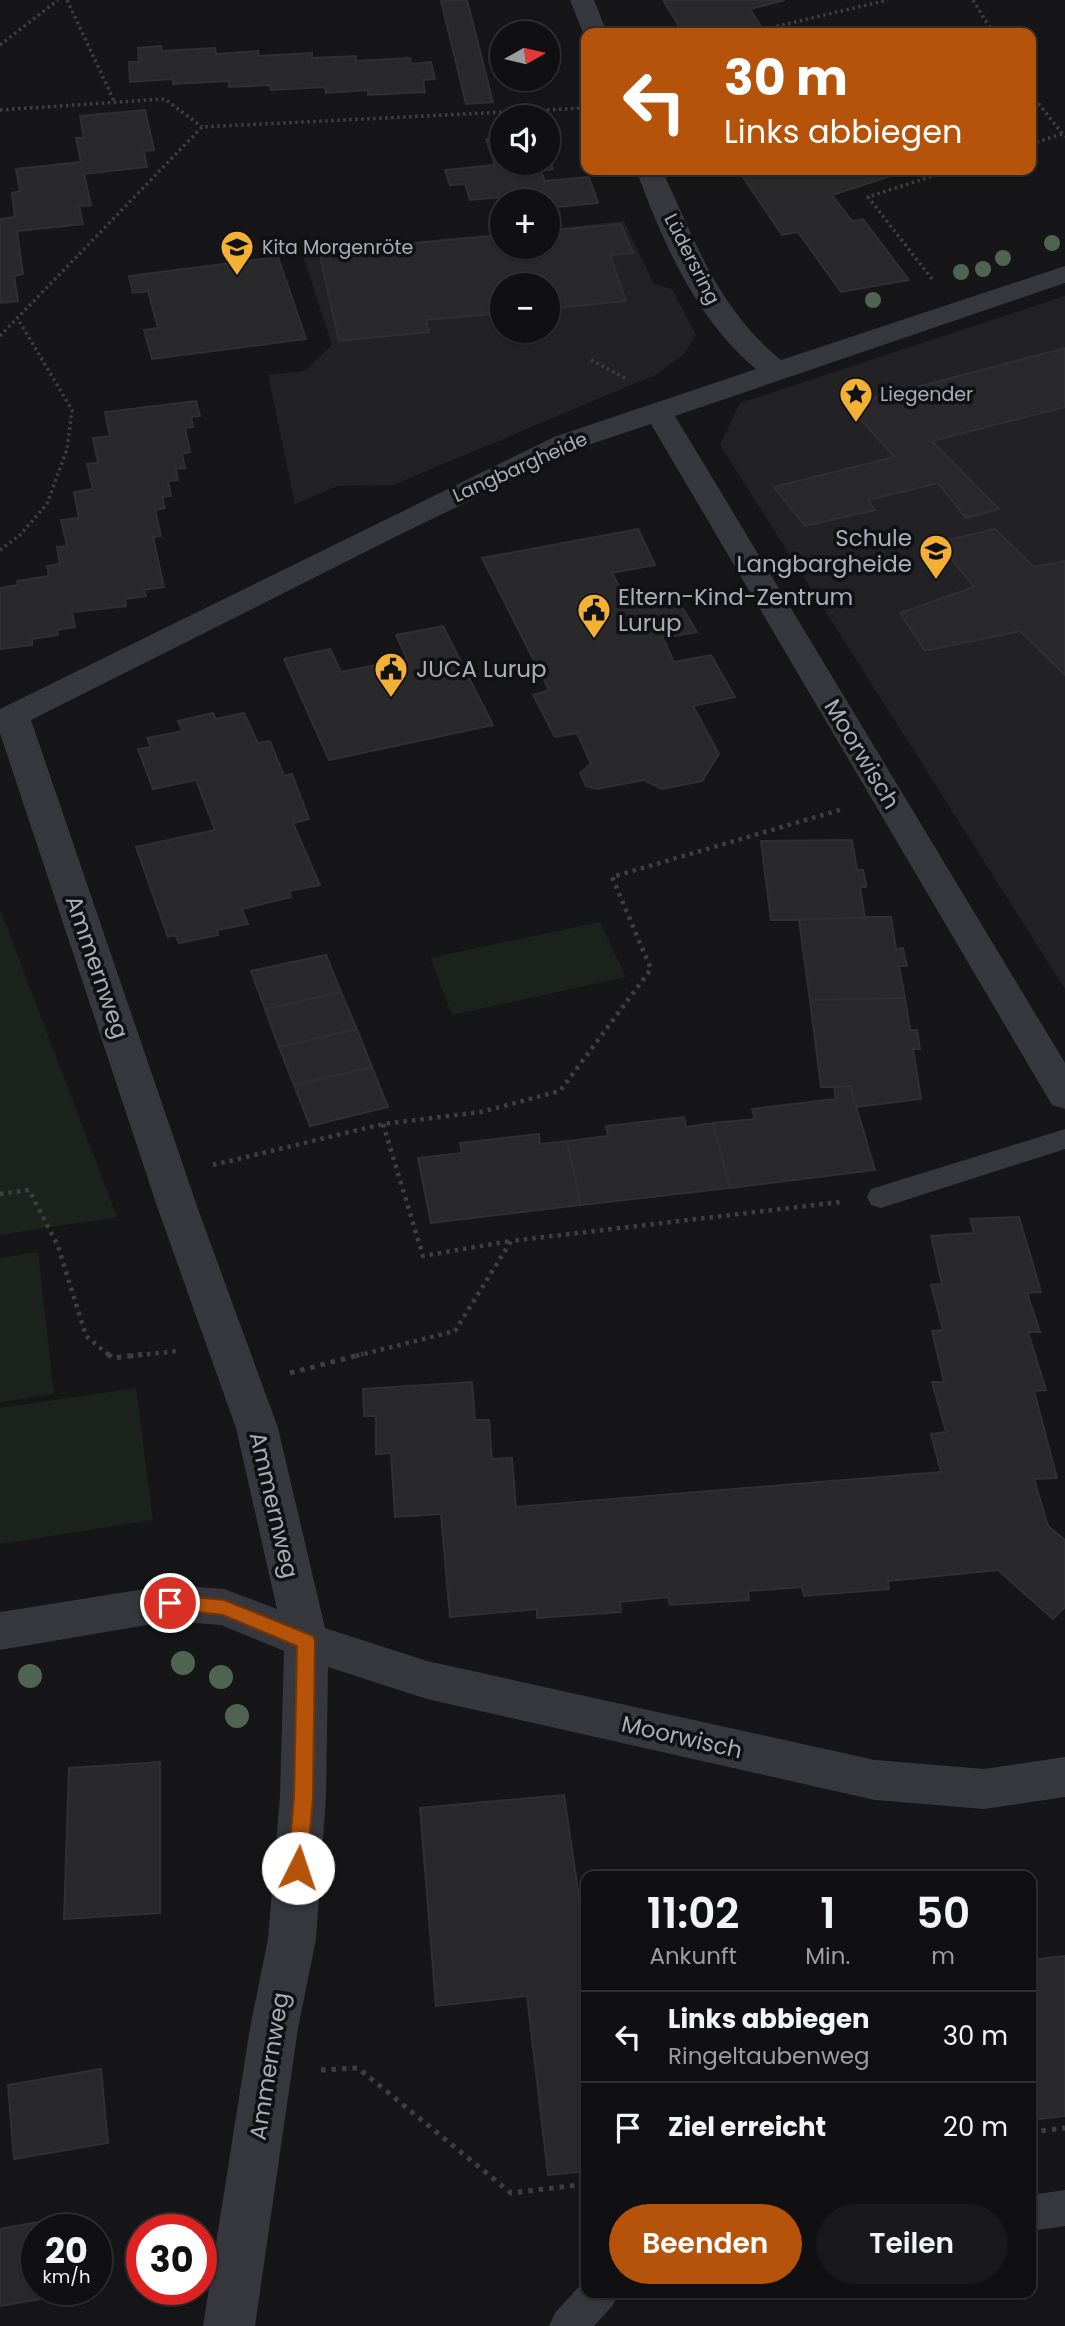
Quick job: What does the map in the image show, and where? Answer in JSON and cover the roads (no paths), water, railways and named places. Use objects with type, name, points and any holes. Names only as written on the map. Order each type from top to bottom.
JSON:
[{"type":"street","points":[[582,0],[592,28]]},
{"type":"street","name":"Lüdersring","points":[[651,175],[701,283],[715,306],[748,347],[775,370]]},
{"type":"street","name":"Langbargheide","points":[[6,719],[386,529],[553,449],[775,370],[1065,274]]},
{"type":"street","name":"Moorwisch","points":[[659,413],[1065,1095]]},
{"type":"street","name":"Ammernweg","points":[[6,719],[257,1427],[306,1641],[303,1796],[292,1939],[267,2072],[229,2326]]},
{"type":"street","name":"Moorwisch","points":[[0,1631],[170,1603],[224,1607],[306,1641],[427,1680],[875,1780],[984,1788],[1065,1777]]},
{"type":"lane","points":[[881,1197],[1065,1139]]},
{"type":"lane","points":[[1036,2212],[1065,2208]]},
{"type":"lane","points":[[568,2326],[594,2298]]},
{"type":"place","name":"Kita Morgenröte","points":[[237,277]]},
{"type":"place","name":"Liegender","points":[[856,424]]},
{"type":"place","name":"Schule Langbargheide","points":[[936,581]]},
{"type":"place","name":"Eltern-Kind-Zentrum Lurup","points":[[594,640]]},
{"type":"place","name":"JUCA Lurup","points":[[391,699]]}]
